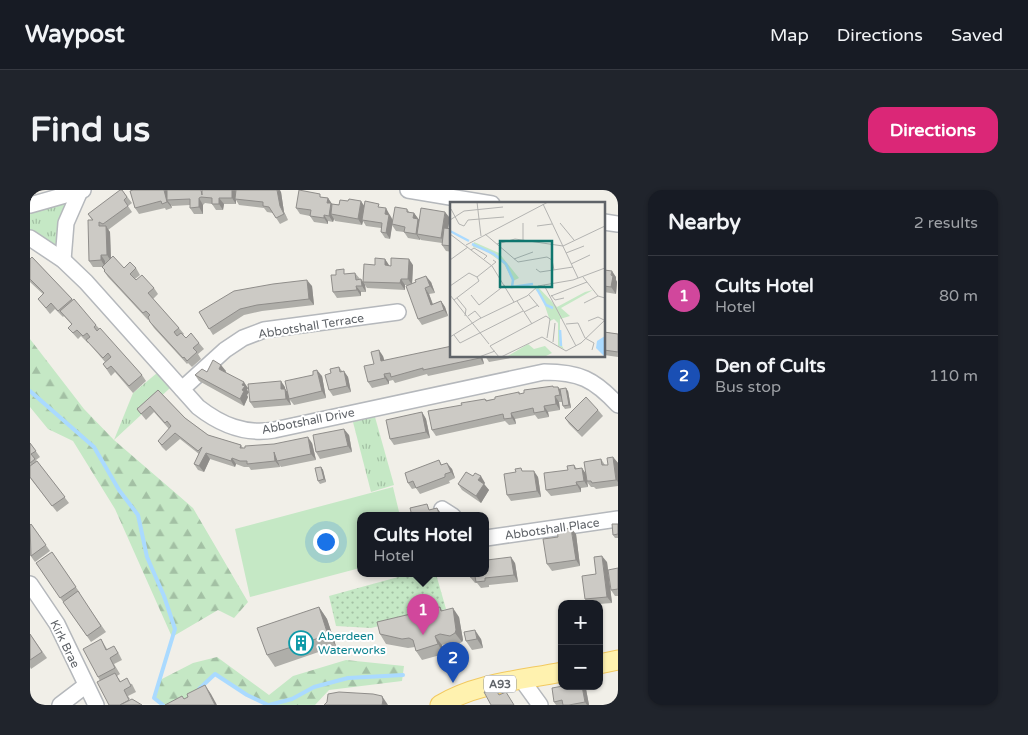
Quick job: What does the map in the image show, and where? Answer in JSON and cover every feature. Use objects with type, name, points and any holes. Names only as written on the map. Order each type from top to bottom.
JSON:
[{"type":"main road","points":[[603,663],[618,660]]},
{"type":"main road","name":"A93","points":[[440,705],[459,695],[481,688],[558,673]]},
{"type":"street","points":[[408,190],[480,202]]},
{"type":"street","points":[[30,205],[82,191]]},
{"type":"street","points":[[63,260],[66,223],[82,191]]},
{"type":"street","name":"Abbotshall Drive","points":[[30,238],[63,260],[86,282],[198,407],[228,426],[257,431],[274,430],[544,372],[563,372],[582,377],[602,388],[618,405]]},
{"type":"street","name":"Abbotshall Terrace","points":[[182,389],[225,350],[243,338],[264,330],[398,312]]},
{"type":"street","name":"Abbotshall Place","points":[[489,538],[618,519]]},
{"type":"street","name":"Kirk Brae","points":[[30,584],[57,624],[96,705]]},
{"type":"street","points":[[522,680],[524,698],[527,705]]},
{"type":"street","points":[[522,680],[540,705]]},
{"type":"street","points":[[60,705],[86,686]]},
{"type":"green space","points":[[63,201],[67,204],[57,245],[51,245],[30,232],[30,209]]},
{"type":"green space","points":[[30,339],[84,409],[114,440],[193,508],[248,602],[234,618],[218,610],[172,637],[115,509],[73,441],[48,429],[30,407]]},
{"type":"green space","points":[[157,373],[170,388],[114,440],[133,393]]},
{"type":"green space","points":[[375,417],[394,485],[371,492],[353,422]]},
{"type":"green space","points":[[393,487],[399,512],[357,512],[357,569],[250,597],[235,529]]},
{"type":"green space","points":[[398,577],[437,577],[446,609],[371,628],[336,626],[329,596]]},
{"type":"green space","points":[[217,657],[269,695],[293,676],[346,660],[404,666],[402,681],[329,690],[315,705],[268,705],[247,695],[215,674],[191,695],[178,702],[163,705],[154,698],[158,681],[193,663]]},
{"type":"building","points":[[120,190],[127,197],[124,200],[128,206],[103,224],[99,222],[99,226],[106,226],[107,255],[101,255],[101,260],[89,261],[88,220],[93,220],[88,214]]},
{"type":"building","points":[[164,190],[167,202],[162,204],[161,201],[135,208],[130,191]]},
{"type":"building","points":[[167,190],[201,190],[202,195],[202,190],[232,190],[232,198],[219,198],[219,204],[212,204],[212,198],[201,197],[199,198],[199,207],[190,208],[190,199],[167,200]]},
{"type":"building","points":[[236,190],[277,190],[280,206],[284,214],[276,218],[269,207],[263,206],[263,202],[235,199]]},
{"type":"building","points":[[299,190],[320,194],[320,197],[328,198],[327,203],[331,203],[329,216],[324,215],[324,218],[310,216],[311,210],[296,208]]},
{"type":"building","points":[[349,199],[361,201],[358,219],[331,214],[332,204],[339,205],[340,200],[348,201]]},
{"type":"building","points":[[365,201],[379,204],[378,207],[386,208],[385,214],[389,215],[386,233],[381,232],[382,223],[362,220]]},
{"type":"building","points":[[395,207],[407,209],[407,212],[414,213],[413,218],[418,219],[416,234],[404,232],[405,227],[392,224]]},
{"type":"building","points":[[421,208],[445,212],[441,238],[417,234]]},
{"type":"building","points":[[444,228],[450,229],[450,246],[442,245]]},
{"type":"building","points":[[113,256],[124,268],[130,262],[136,268],[130,274],[136,280],[142,275],[154,288],[148,293],[179,328],[174,332],[177,336],[181,333],[186,338],[191,333],[199,343],[193,348],[197,352],[187,361],[150,322],[148,317],[150,315],[146,311],[143,313],[104,271],[102,267]]},
{"type":"building","points":[[32,257],[72,299],[58,311],[51,303],[46,308],[38,299],[44,293],[30,279],[30,259]]},
{"type":"building","points":[[375,258],[385,259],[385,265],[391,266],[391,258],[409,259],[408,279],[401,279],[400,283],[363,282],[364,264],[375,265]]},
{"type":"building","points":[[344,269],[344,274],[355,273],[356,280],[361,279],[362,286],[356,286],[357,290],[333,292],[331,275],[336,275],[336,270]]},
{"type":"building","points":[[606,270],[612,271],[611,287],[606,286]]},
{"type":"building","points":[[426,276],[430,286],[425,288],[431,305],[441,301],[444,310],[418,319],[406,286]]},
{"type":"building","points":[[307,280],[309,299],[257,305],[240,309],[209,329],[199,312],[234,291]]},
{"type":"building","points":[[74,299],[96,325],[94,327],[97,331],[100,328],[142,375],[129,386],[111,366],[107,369],[103,364],[111,357],[108,353],[103,358],[86,340],[90,337],[87,333],[83,336],[77,330],[73,333],[68,328],[72,324],[60,311]]},
{"type":"building","points":[[606,332],[618,334],[618,352],[606,350]]},
{"type":"building","points":[[450,346],[450,358],[480,358],[423,370],[423,368],[391,377],[390,373],[384,374],[385,378],[368,382],[364,366],[374,364],[371,352],[379,350],[381,361]]},
{"type":"building","points":[[213,360],[221,365],[219,369],[244,382],[242,385],[245,386],[242,390],[244,391],[240,399],[195,375],[202,369],[207,372]]},
{"type":"building","points":[[339,367],[340,372],[344,371],[347,386],[329,390],[325,375],[331,373],[330,369]]},
{"type":"building","points":[[317,370],[322,391],[289,399],[285,381],[313,375],[313,371]]},
{"type":"building","points":[[281,381],[281,389],[285,389],[286,399],[250,402],[248,384]]},
{"type":"building","points":[[558,387],[560,395],[555,396],[556,404],[544,406],[545,411],[534,413],[533,408],[511,413],[512,418],[504,419],[503,414],[432,430],[428,411],[462,405],[461,403],[485,399],[486,401],[519,392],[519,394],[524,393],[524,390]]},
{"type":"building","points":[[566,388],[569,405],[563,406],[560,389]]},
{"type":"building","points":[[158,390],[185,418],[208,435],[241,445],[240,448],[308,437],[311,454],[277,461],[274,452],[275,461],[247,464],[247,461],[232,458],[231,461],[206,453],[199,466],[194,464],[202,447],[198,451],[175,433],[162,445],[158,441],[171,426],[167,421],[165,423],[150,406],[141,414],[137,409]]},
{"type":"building","points":[[586,397],[598,410],[578,431],[565,418]]},
{"type":"building","points":[[422,412],[426,432],[390,439],[386,420]]},
{"type":"building","points":[[344,429],[348,446],[316,452],[313,435]]},
{"type":"building","points":[[30,443],[36,451],[31,454],[35,459],[30,463]]},
{"type":"building","points":[[613,457],[616,480],[592,483],[587,481],[584,462],[601,459],[602,465],[608,465],[607,458]]},
{"type":"building","points":[[439,460],[441,465],[447,463],[451,472],[445,474],[445,477],[416,488],[413,481],[408,483],[405,473]]},
{"type":"building","points":[[37,461],[65,497],[52,506],[30,477],[30,466]]},
{"type":"building","points":[[574,465],[575,469],[582,468],[584,481],[576,482],[577,485],[546,490],[544,473],[568,470],[567,466]]},
{"type":"building","points":[[321,467],[324,479],[318,481],[315,468]]},
{"type":"building","points":[[521,468],[522,471],[534,471],[537,491],[507,495],[504,474],[516,472],[515,469]]},
{"type":"building","points":[[466,472],[473,476],[475,473],[481,476],[478,480],[484,484],[476,496],[458,484]]},
{"type":"building","points":[[427,504],[429,510],[437,508],[438,512],[411,512],[410,508]]},
{"type":"building","points":[[612,524],[618,524],[618,534],[613,535]]},
{"type":"building","points":[[30,525],[46,545],[31,556]]},
{"type":"building","points":[[571,528],[576,560],[547,564],[543,539],[558,537],[557,530]]},
{"type":"building","points":[[52,552],[76,587],[60,598],[36,563]]},
{"type":"building","points":[[602,556],[607,597],[585,599],[582,576],[596,574],[594,557]]},
{"type":"building","points":[[511,557],[514,575],[485,578],[485,581],[476,582],[475,577],[489,577],[489,560]]},
{"type":"building","points":[[618,568],[618,589],[611,590],[608,570]]},
{"type":"building","points":[[78,591],[101,626],[87,636],[63,602]]},
{"type":"building","points":[[319,607],[328,635],[267,655],[257,628]]},
{"type":"building","points":[[440,607],[441,611],[453,608],[456,630],[450,636],[440,634],[435,636],[438,644],[416,651],[413,640],[409,638],[402,639],[380,634],[377,622]]},
{"type":"building","points":[[475,630],[477,639],[466,641],[464,632]]},
{"type":"building","points":[[30,634],[42,652],[30,660]]},
{"type":"building","points":[[101,639],[106,650],[114,646],[118,653],[110,658],[115,668],[98,677],[83,649]]},
{"type":"building","points":[[115,673],[120,682],[127,678],[131,686],[124,690],[129,700],[120,705],[109,705],[97,682]]},
{"type":"building","points":[[205,685],[215,705],[165,705],[182,696],[184,699],[188,697],[187,694]]},
{"type":"building","points":[[558,687],[558,690],[583,690],[585,702],[563,705],[562,700],[554,702],[552,688]]},
{"type":"building","points":[[496,690],[499,695],[506,692],[514,705],[491,705],[484,692]]},
{"type":"building","points":[[339,692],[382,696],[382,705],[324,705],[327,702],[328,694]]},
{"type":"building","points":[[132,699],[142,705],[120,705]]},
{"type":"waterway","points":[[30,391],[94,447],[119,490],[138,515],[147,557],[164,596],[175,629],[154,698],[163,705]]},
{"type":"waterway","points":[[199,689],[215,674],[247,695],[268,705]]},
{"type":"waterway","points":[[269,705],[292,699],[314,687],[348,678],[403,675]]},
{"type":"place","name":"Cults Hotel","points":[[423,635]]},
{"type":"place","name":"Aberdeen Waterworks","points":[[301,643]]},
{"type":"place","name":"Den of Cults","points":[[453,683]]}]
